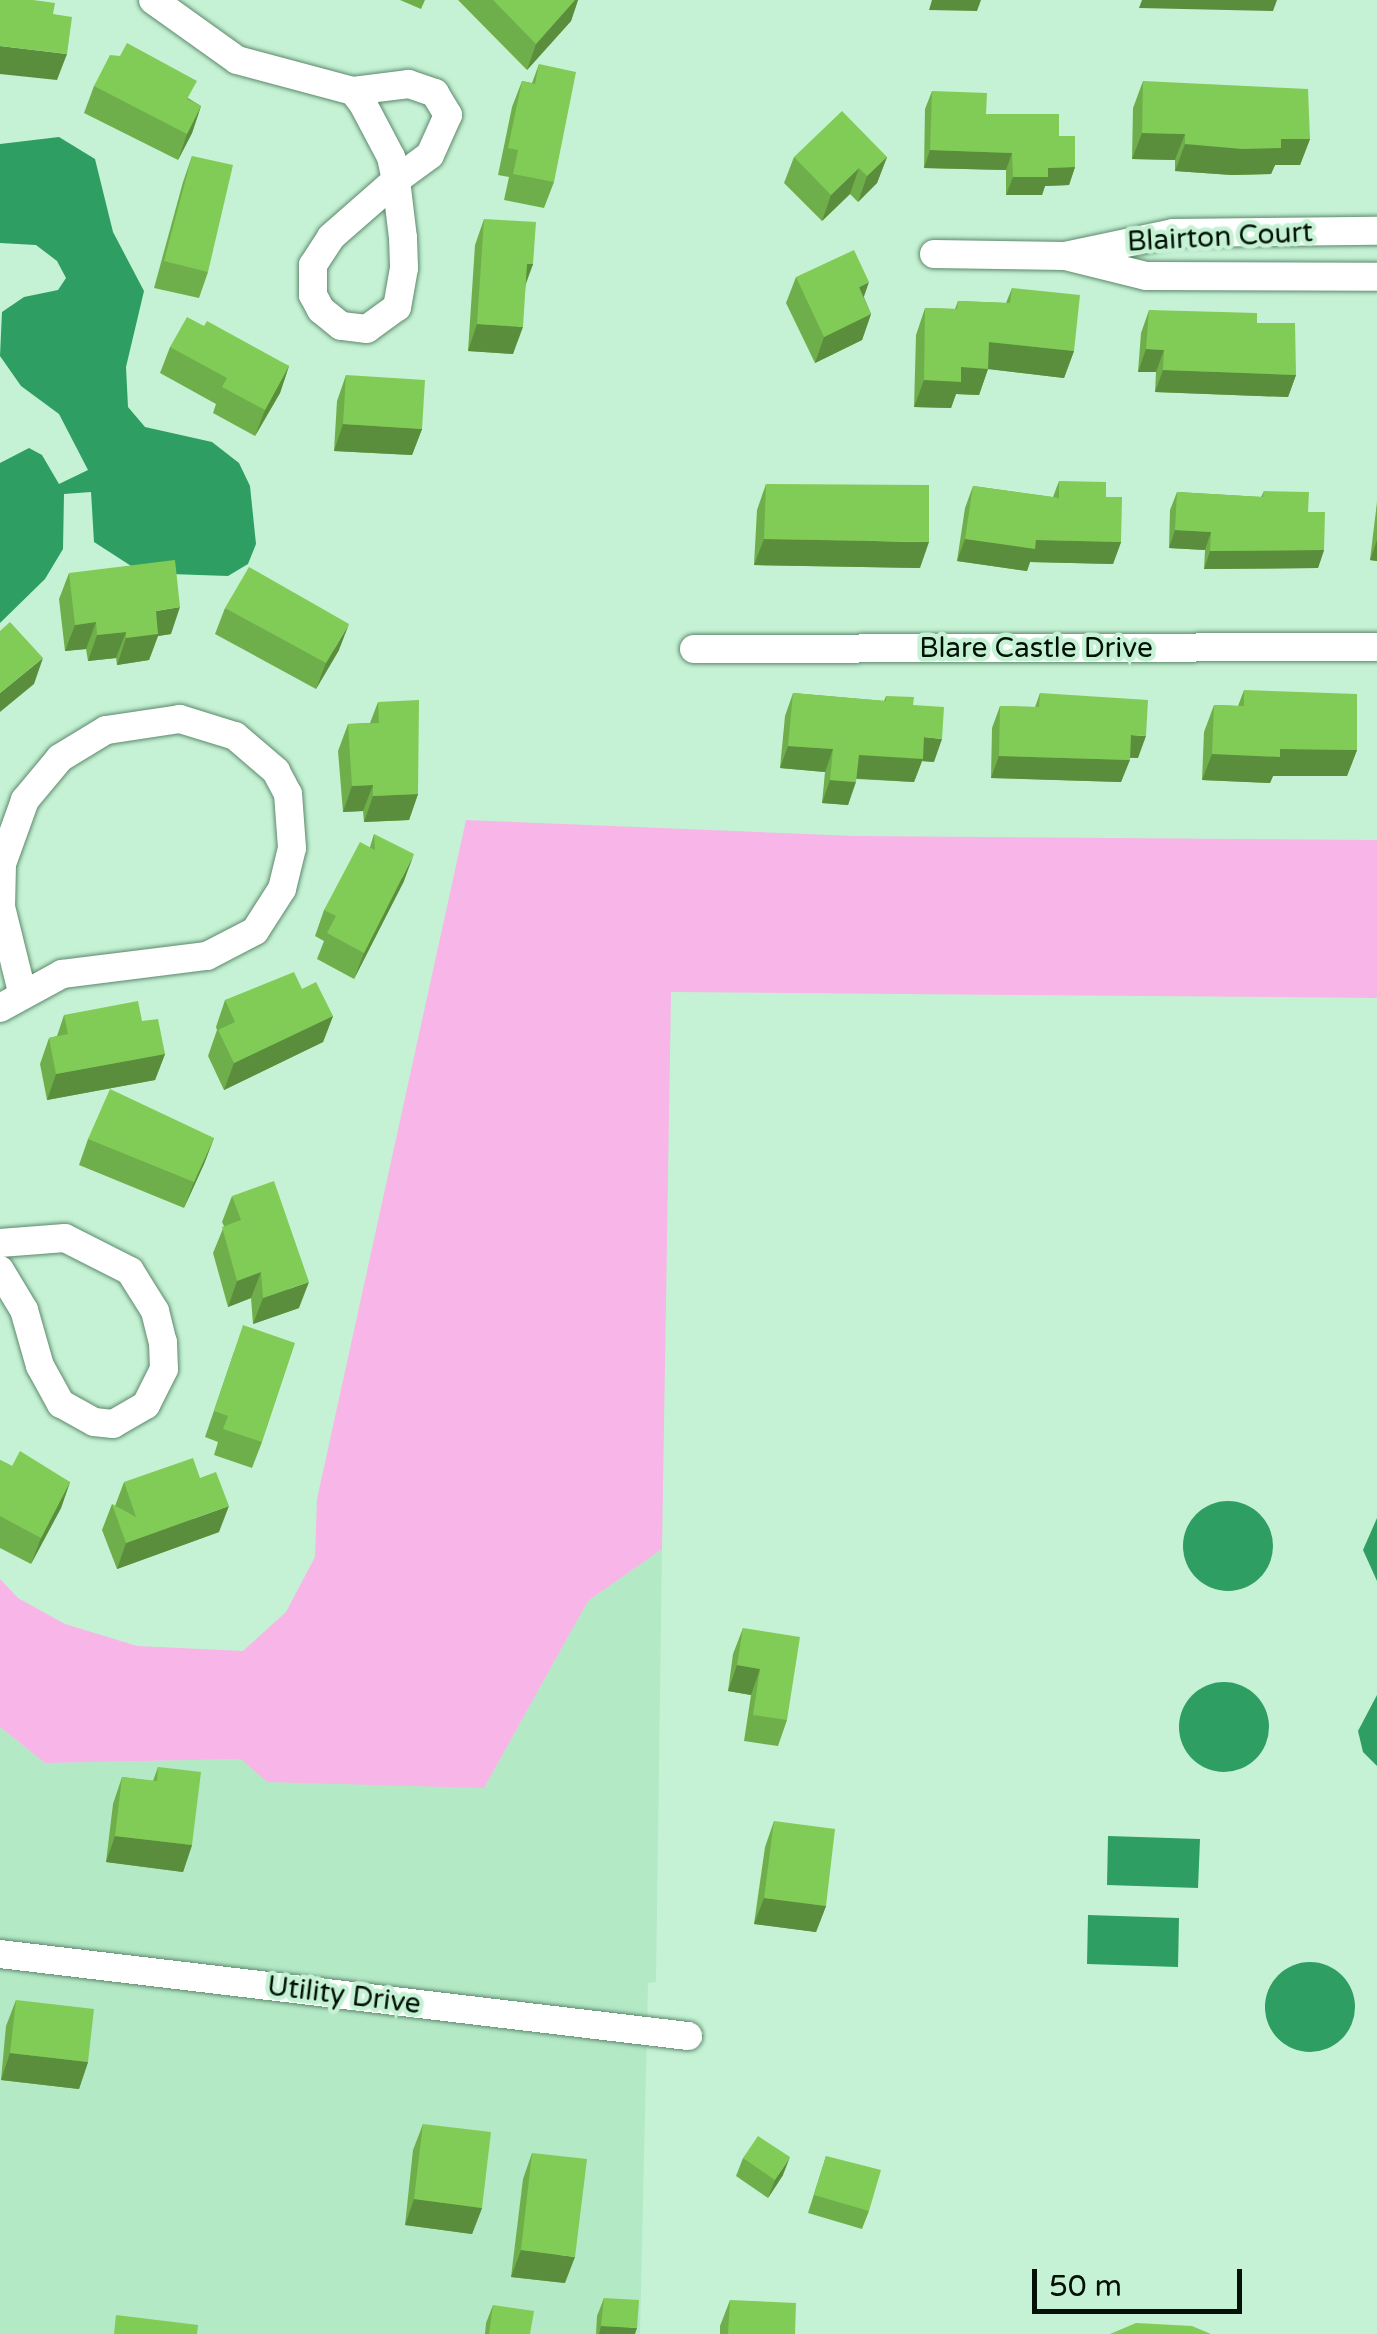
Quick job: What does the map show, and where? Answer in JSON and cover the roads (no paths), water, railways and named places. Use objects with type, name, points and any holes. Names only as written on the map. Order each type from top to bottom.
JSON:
[{"type":"street","points":[[153,0],[236,60],[352,91],[409,84],[444,102],[448,115],[440,142],[396,180],[331,237],[314,265],[313,295],[341,326],[378,326],[396,307],[404,268],[396,180],[382,136],[352,91]]},
{"type":"street","name":"Blairton Court","points":[[1065,256],[1146,235],[1377,231]]},
{"type":"street","name":"Blairton Court","points":[[934,254],[1065,256],[1146,276],[1377,277]]},
{"type":"street","name":"Blare Castle Drive","points":[[694,649],[1377,648]]},
{"type":"street","points":[[180,718],[235,736],[276,771],[288,794],[292,848],[282,889],[255,931],[206,956],[93,968],[11,1000],[2,864],[25,800],[60,758],[117,726],[180,718]]},
{"type":"street","points":[[0,1243],[64,1238],[130,1271],[155,1311],[164,1342],[164,1369],[146,1405],[112,1424],[94,1422],[61,1404],[40,1366],[24,1310],[0,1270]]},
{"type":"street","name":"Utility Drive","points":[[0,1954],[688,2036]]}]
